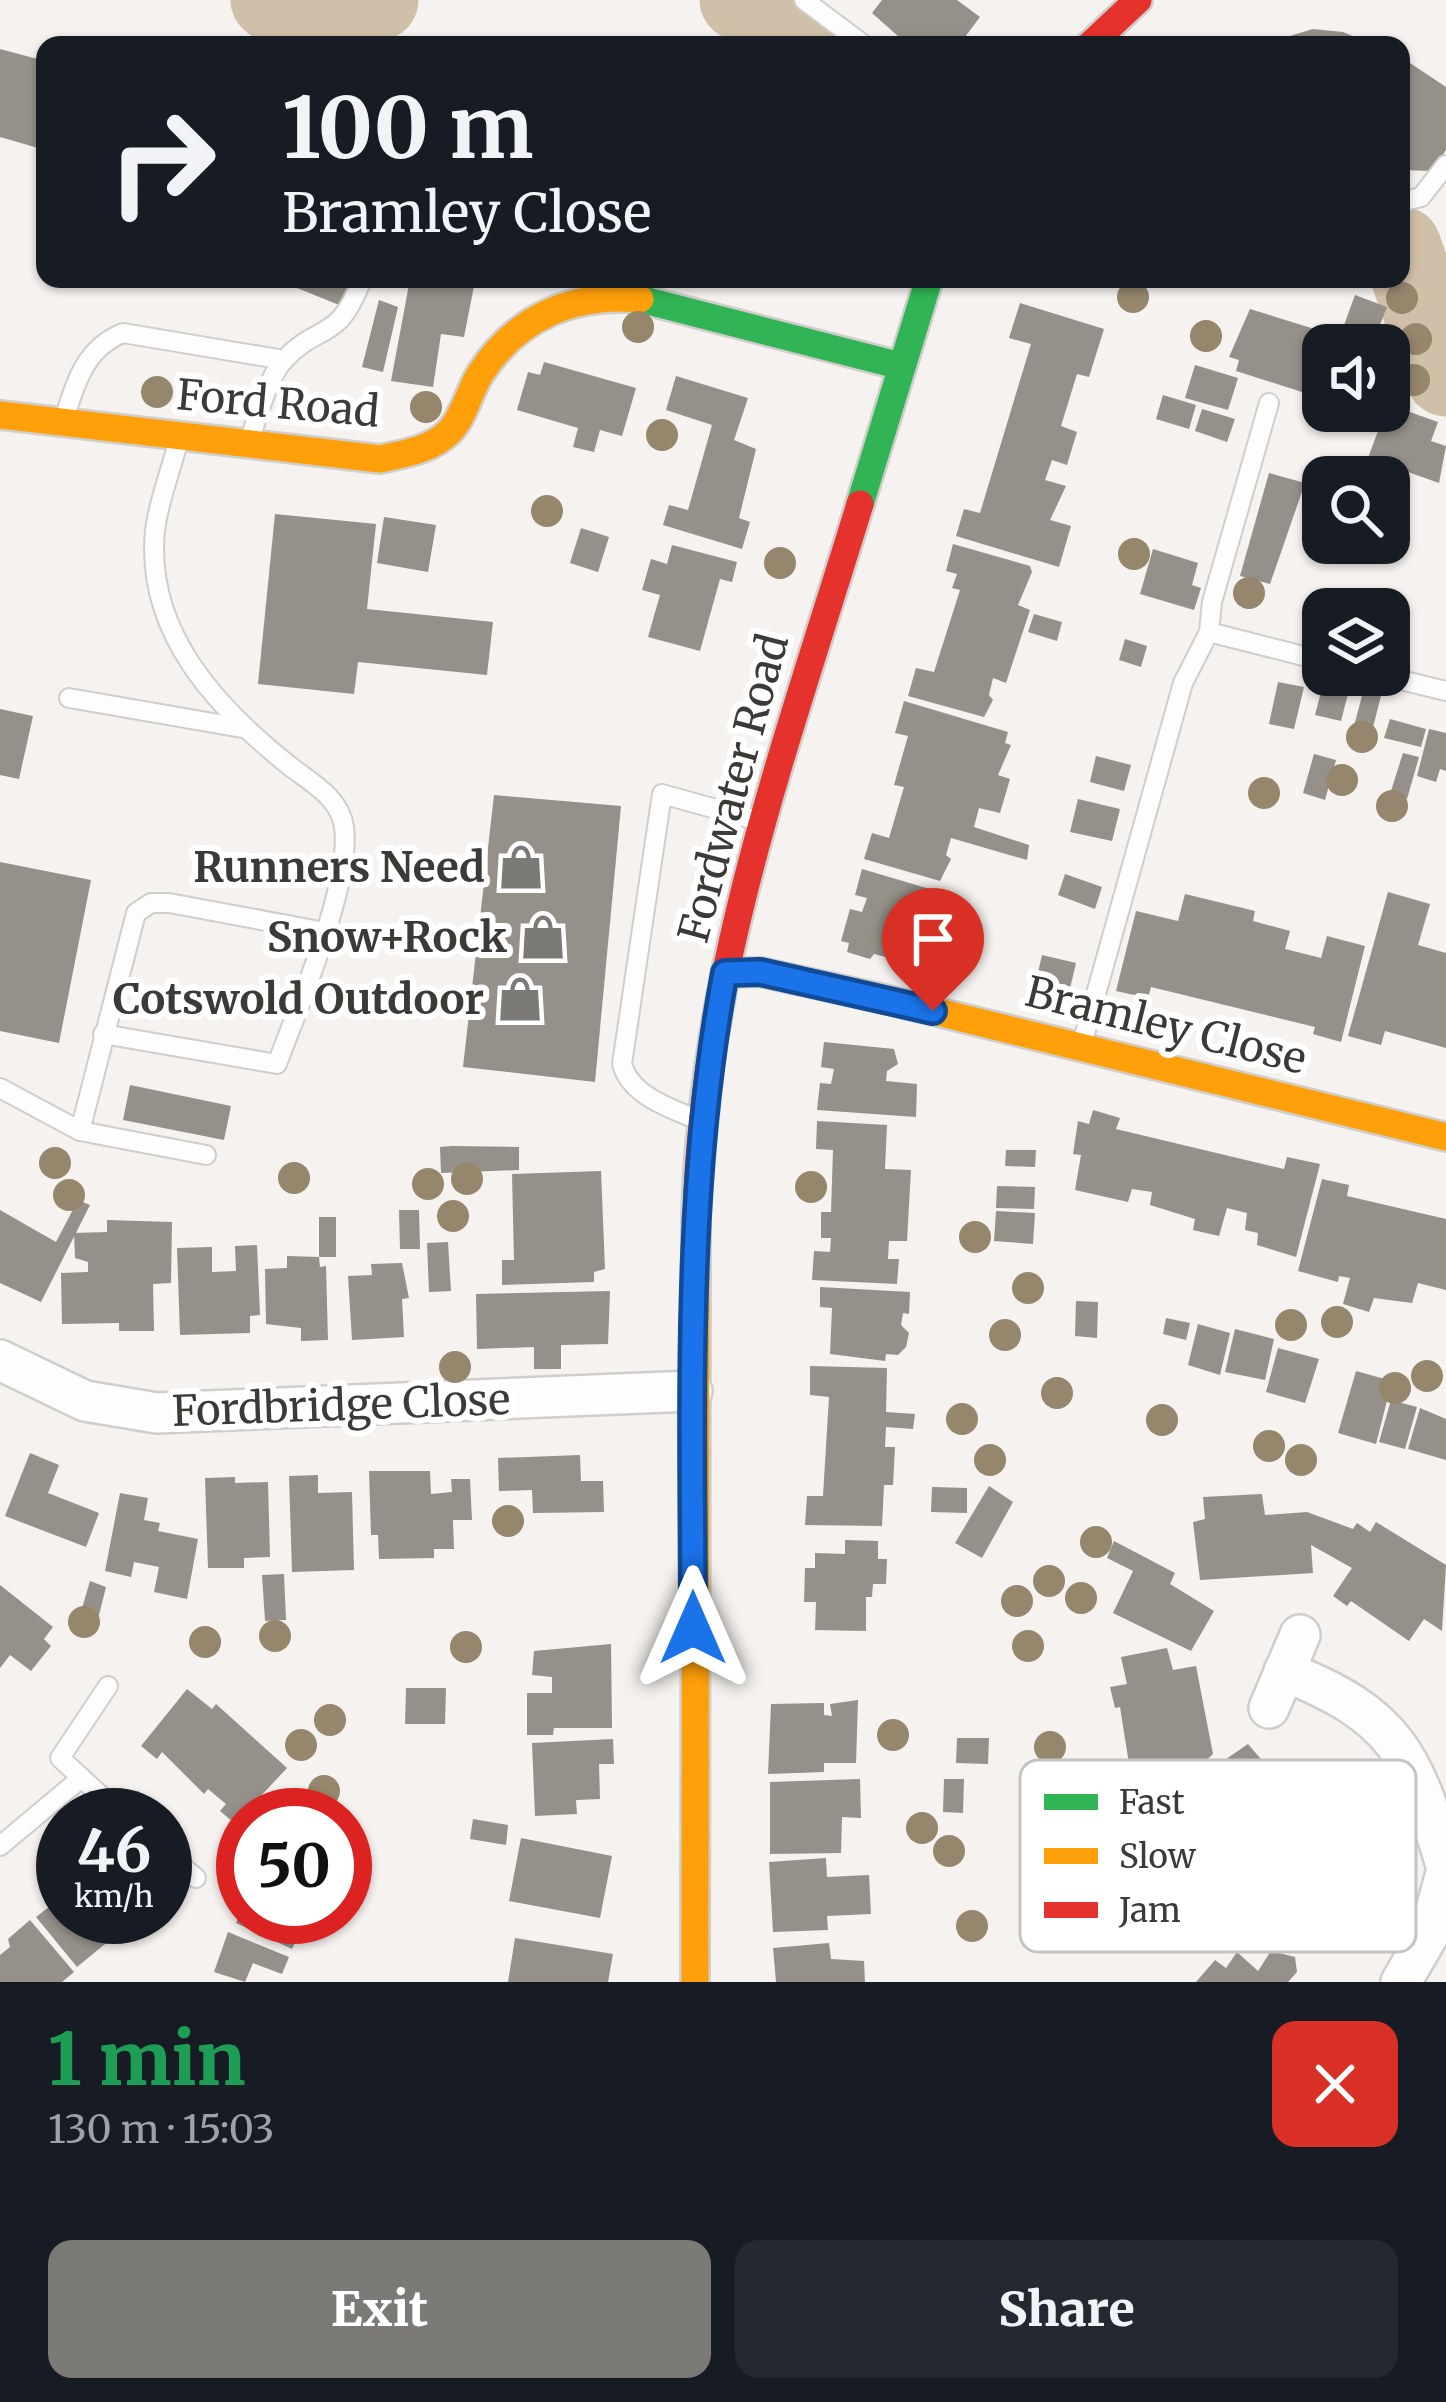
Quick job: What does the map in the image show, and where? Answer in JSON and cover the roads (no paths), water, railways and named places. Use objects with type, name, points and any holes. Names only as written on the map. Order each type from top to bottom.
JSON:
[{"type":"main road","points":[[1100,36],[1138,0]]},
{"type":"main road","name":"Fordwater Road","points":[[695,1982],[692,1391],[701,1121],[725,973],[761,822],[926,288]]},
{"type":"main road","name":"Ford Road","points":[[0,416],[380,459],[427,450],[463,419],[490,358],[558,298],[643,296],[901,366]]},
{"type":"main road","name":"Bramley Close","points":[[725,973],[782,977],[1446,1137]]},
{"type":"street","name":"Fordbridge Close","points":[[0,1360],[86,1401],[157,1413],[692,1391]]},
{"type":"street","points":[[1269,1708],[1292,1653],[1367,1711],[1403,1748],[1407,1760]]},
{"type":"street","points":[[1401,1982],[1430,1932],[1446,1869],[1416,1785]]},
{"type":"lane","points":[[804,0],[852,36]]},
{"type":"lane","points":[[1410,200],[1421,197],[1446,165]]},
{"type":"lane","points":[[247,445],[284,360],[337,326],[359,288]]},
{"type":"lane","points":[[62,424],[88,358],[105,340],[123,333],[284,360]]},
{"type":"lane","points":[[1081,1048],[1183,683],[1209,632],[1212,602],[1268,403]]},
{"type":"lane","points":[[103,1034],[277,1064],[325,932],[345,843],[344,821],[331,798],[242,728],[182,657],[161,600],[154,532],[179,438]]},
{"type":"lane","points":[[1209,632],[1302,656]]},
{"type":"lane","points":[[1410,683],[1446,692]]},
{"type":"lane","points":[[69,698],[242,728]]},
{"type":"lane","points":[[701,1121],[642,1092],[625,1077],[622,1064],[662,794],[761,822]]},
{"type":"lane","points":[[80,1130],[136,913],[151,903],[325,932]]},
{"type":"lane","points":[[0,1088],[80,1130],[206,1155]]},
{"type":"lane","points":[[90,1788],[60,1758],[108,1686]]},
{"type":"lane","points":[[0,1846],[80,1779]]},
{"type":"lane","points":[[192,1875],[196,1878]]},
{"type":"waterway","points":[[271,0],[300,15],[324,19],[378,0]]},
{"type":"waterway","points":[[740,0],[765,14],[788,36]]},
{"type":"waterway","points":[[1410,273],[1446,376]]},
{"type":"place","name":"Runners Need","points":[[521,867]]},
{"type":"place","name":"Snow+Rock","points":[[543,937]]},
{"type":"place","name":"Cotswold Outdoor","points":[[520,999]]}]
